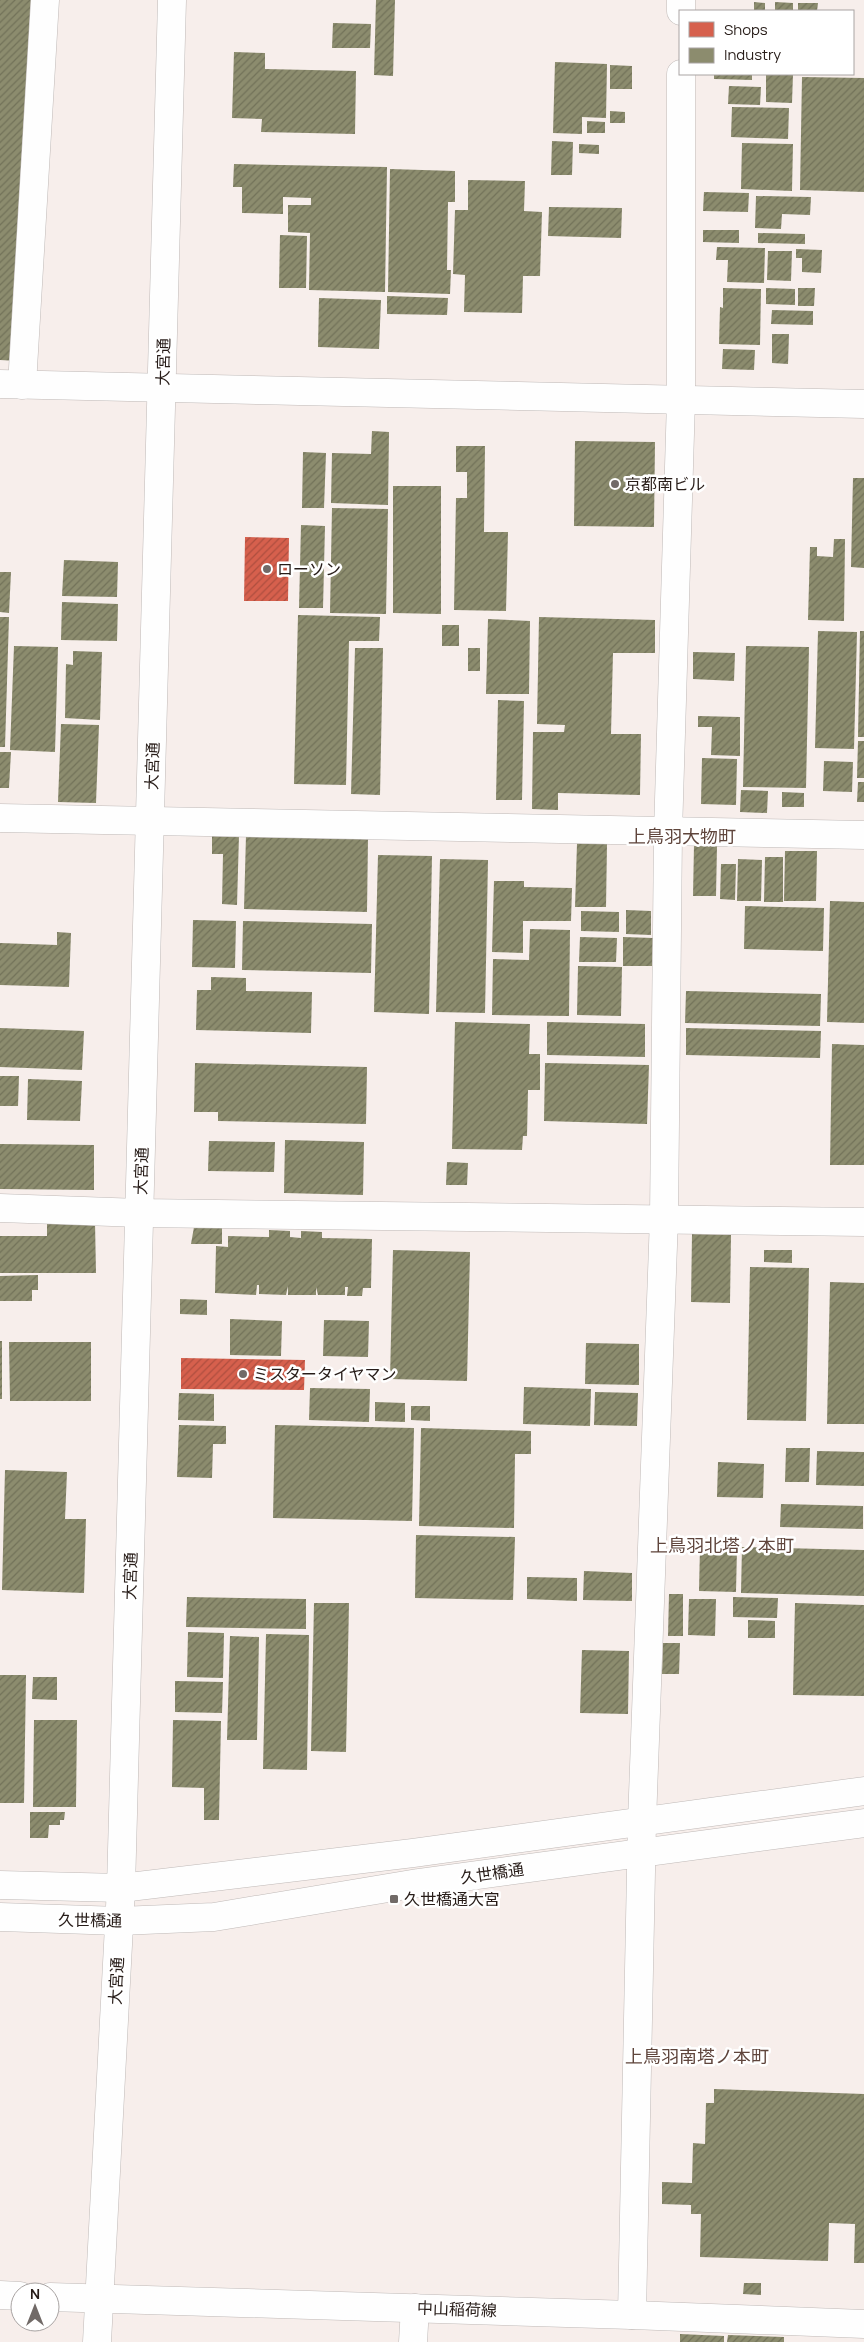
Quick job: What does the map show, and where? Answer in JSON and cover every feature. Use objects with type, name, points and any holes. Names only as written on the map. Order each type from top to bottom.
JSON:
[{"type":"street","points":[[44,0],[11,384],[864,404]]},
{"type":"street","name":"大宮通","points":[[97,2342],[120,1921],[172,0]]},
{"type":"street","points":[[632,2314],[642,1822],[664,1218],[668,833],[681,400],[681,75]]},
{"type":"street","points":[[0,818],[668,833],[864,835]]},
{"type":"street","points":[[0,1208],[140,1213],[664,1218],[864,1222]]},
{"type":"street","points":[[857,1792],[858,1824]]},
{"type":"street","name":"久世橋通","points":[[0,1885],[121,1888],[413,1853],[857,1792]]},
{"type":"street","name":"久世橋通","points":[[0,1917],[120,1921],[214,1917],[418,1883],[858,1824]]},
{"type":"street","points":[[413,1853],[418,1883]]},
{"type":"street","name":"中山稲荷線","points":[[60,2297],[632,2314],[864,2324]]},
{"type":"street","points":[[413,2342],[415,2308]]},
{"type":"shaded area","points":[[0,0],[864,0],[864,2342],[0,2342]]},
{"type":"building: Shops","name":"ローソン","points":[[245,537],[289,538],[288,601],[244,601]]},
{"type":"building: Shops","name":"ミスタータイヤマン","points":[[181,1358],[305,1360],[304,1390],[181,1389]]},
{"type":"building: Industry","points":[[0,0],[33,0],[18,361],[0,360]]},
{"type":"building: Industry","points":[[376,0],[395,0],[393,76],[374,75]]},
{"type":"building: Industry","points":[[754,2],[765,3],[765,10],[754,10]]},
{"type":"building: Industry","points":[[775,2],[793,3],[793,10],[775,10]]},
{"type":"building: Industry","points":[[798,3],[818,3],[817,10],[798,10]]},
{"type":"building: Industry","points":[[333,23],[371,24],[370,48],[332,48]]},
{"type":"building: Industry","points":[[234,52],[265,53],[265,69],[356,71],[355,134],[261,132],[262,119],[232,118]]},
{"type":"building: Industry","points":[[555,62],[607,64],[606,118],[582,117],[582,134],[553,133]]},
{"type":"building: Industry","points":[[610,65],[632,66],[632,89],[610,89]]},
{"type":"building: Industry","points":[[714,75],[752,75],[752,80],[714,79]]},
{"type":"building: Industry","points":[[766,75],[793,75],[792,103],[766,102]]},
{"type":"building: Industry","points":[[802,77],[864,78],[864,192],[800,190]]},
{"type":"building: Industry","points":[[729,86],[761,87],[760,105],[728,104]]},
{"type":"building: Industry","points":[[732,107],[789,108],[788,139],[731,137]]},
{"type":"building: Industry","points":[[610,111],[625,112],[625,123],[610,123]]},
{"type":"building: Industry","points":[[587,121],[605,122],[605,133],[587,133]]},
{"type":"building: Industry","points":[[552,141],[573,142],[572,175],[551,175]]},
{"type":"building: Industry","points":[[742,143],[793,144],[792,191],[741,189]]},
{"type":"building: Industry","points":[[579,144],[599,145],[599,154],[579,153]]},
{"type":"building: Industry","points":[[234,164],[387,167],[385,292],[309,290],[310,233],[288,232],[288,205],[311,205],[311,198],[283,197],[283,214],[242,213],[242,187],[233,187]]},
{"type":"building: Industry","points":[[390,169],[455,171],[455,202],[448,202],[447,270],[451,270],[450,294],[388,292]]},
{"type":"building: Industry","points":[[468,180],[525,181],[524,211],[542,212],[540,276],[523,276],[522,313],[464,312],[465,275],[453,274],[455,210],[468,210]]},
{"type":"building: Industry","points":[[704,192],[749,193],[748,212],[703,211]]},
{"type":"building: Industry","points":[[756,196],[811,197],[810,215],[782,214],[781,229],[755,228]]},
{"type":"building: Industry","points":[[549,207],[622,208],[621,238],[548,236]]},
{"type":"building: Industry","points":[[703,230],[739,230],[739,243],[703,242]]},
{"type":"building: Industry","points":[[758,233],[805,234],[805,244],[758,243]]},
{"type":"building: Industry","points":[[280,235],[307,236],[306,288],[279,288]]},
{"type":"building: Industry","points":[[717,247],[765,248],[764,283],[727,282],[728,260],[716,260]]},
{"type":"building: Industry","points":[[796,249],[822,250],[821,273],[802,272],[802,258],[796,258]]},
{"type":"building: Industry","points":[[768,251],[792,251],[791,281],[767,280]]},
{"type":"building: Industry","points":[[723,288],[761,289],[760,345],[719,344],[720,307],[723,308]]},
{"type":"building: Industry","points":[[766,288],[795,289],[795,305],[766,304]]},
{"type":"building: Industry","points":[[798,288],[815,288],[814,306],[798,306]]},
{"type":"building: Industry","points":[[387,296],[448,298],[447,315],[387,314]]},
{"type":"building: Industry","points":[[319,298],[381,300],[379,349],[318,347]]},
{"type":"building: Industry","points":[[772,310],[813,311],[813,325],[771,324]]},
{"type":"building: Industry","points":[[772,334],[789,334],[788,364],[772,363]]},
{"type":"building: Industry","points":[[723,349],[755,350],[754,370],[722,369]]},
{"type":"building: Industry","points":[[372,431],[389,432],[388,505],[331,503],[332,453],[371,454]]},
{"type":"building: Industry","name":"京都南ビル","points":[[575,441],[655,442],[654,527],[574,526]]},
{"type":"building: Industry","points":[[456,446],[485,446],[484,532],[508,532],[506,611],[454,610],[456,498],[467,498],[467,472],[456,472]]},
{"type":"building: Industry","points":[[303,452],[326,453],[324,508],[302,508]]},
{"type":"building: Industry","points":[[853,478],[864,478],[864,568],[851,567]]},
{"type":"building: Industry","points":[[393,486],[441,486],[441,614],[393,613]]},
{"type":"building: Industry","points":[[332,508],[388,509],[386,614],[330,613]]},
{"type":"building: Industry","points":[[301,525],[325,526],[323,608],[299,608]]},
{"type":"building: Industry","points":[[834,539],[845,539],[844,621],[808,620],[810,547],[817,547],[817,556],[833,557]]},
{"type":"building: Industry","points":[[64,560],[118,562],[117,597],[62,596]]},
{"type":"building: Industry","points":[[0,572],[11,572],[9,613],[0,612]]},
{"type":"building: Industry","points":[[62,602],[118,604],[117,641],[61,640]]},
{"type":"building: Industry","points":[[298,615],[380,617],[379,641],[349,641],[346,785],[294,784]]},
{"type":"building: Industry","points":[[0,617],[9,617],[5,747],[0,747]]},
{"type":"building: Industry","points":[[539,617],[655,620],[655,653],[613,653],[611,734],[641,734],[640,795],[558,793],[558,810],[532,809],[533,732],[564,732],[565,725],[537,724]]},
{"type":"building: Industry","points":[[488,619],[530,621],[529,694],[486,694]]},
{"type":"building: Industry","points":[[442,625],[459,625],[459,646],[442,646]]},
{"type":"building: Industry","points":[[818,631],[857,632],[854,749],[815,748]]},
{"type":"building: Industry","points":[[860,631],[864,631],[864,737],[858,737]]},
{"type":"building: Industry","points":[[14,646],[58,647],[55,752],[10,750]]},
{"type":"building: Industry","points":[[746,646],[809,647],[806,788],[743,787]]},
{"type":"building: Industry","points":[[355,648],[383,648],[380,795],[351,794]]},
{"type":"building: Industry","points":[[468,648],[480,648],[480,671],[468,671]]},
{"type":"building: Industry","points":[[73,651],[102,652],[100,720],[65,718],[66,664],[73,665]]},
{"type":"building: Industry","points":[[693,652],[735,653],[734,681],[693,679]]},
{"type":"building: Industry","points":[[498,700],[524,701],[522,800],[496,800]]},
{"type":"building: Industry","points":[[698,716],[740,717],[740,756],[711,755],[712,727],[698,727]]},
{"type":"building: Industry","points":[[61,724],[99,725],[96,803],[58,802]]},
{"type":"building: Industry","points":[[858,741],[864,741],[864,778],[857,778]]},
{"type":"building: Industry","points":[[0,752],[11,752],[9,788],[0,788]]},
{"type":"building: Industry","points":[[702,758],[737,759],[736,805],[701,804]]},
{"type":"building: Industry","points":[[824,761],[853,762],[852,792],[823,791]]},
{"type":"building: Industry","points":[[858,782],[864,782],[864,802],[857,802]]},
{"type":"building: Industry","points":[[741,790],[768,791],[767,813],[740,812]]},
{"type":"building: Industry","points":[[782,792],[804,793],[804,807],[782,807]]},
{"type":"building: Industry","points":[[212,835],[239,835],[237,905],[222,904],[223,854],[212,854]]},
{"type":"building: Industry","points":[[246,835],[368,838],[367,912],[244,909]]},
{"type":"building: Industry","points":[[577,843],[607,844],[606,907],[575,907]]},
{"type":"building: Industry","points":[[694,845],[717,846],[716,896],[693,896]]},
{"type":"building: Industry","points":[[785,851],[817,851],[816,901],[784,901]]},
{"type":"building: Industry","points":[[378,855],[432,856],[429,1014],[374,1012]]},
{"type":"building: Industry","points":[[765,857],[783,857],[783,902],[764,902]]},
{"type":"building: Industry","points":[[440,859],[488,860],[485,1013],[436,1012]]},
{"type":"building: Industry","points":[[738,859],[762,860],[761,901],[737,901]]},
{"type":"building: Industry","points":[[721,864],[736,864],[735,900],[720,899]]},
{"type":"building: Industry","points":[[494,881],[524,881],[524,887],[572,888],[571,921],[523,921],[523,953],[492,952]]},
{"type":"building: Industry","points":[[830,901],[864,902],[864,1023],[827,1022]]},
{"type":"building: Industry","points":[[745,906],[824,908],[823,951],[744,949]]},
{"type":"building: Industry","points":[[626,910],[651,911],[651,935],[626,934]]},
{"type":"building: Industry","points":[[581,911],[619,912],[619,932],[581,931]]},
{"type":"building: Industry","points":[[193,920],[236,921],[235,968],[192,967]]},
{"type":"building: Industry","points":[[243,921],[372,924],[371,973],[242,970]]},
{"type":"building: Industry","points":[[530,929],[570,930],[569,1016],[492,1015],[493,959],[529,960]]},
{"type":"building: Industry","points":[[57,932],[71,933],[69,987],[0,985],[0,943],[57,945]]},
{"type":"building: Industry","points":[[580,937],[617,938],[616,962],[579,962]]},
{"type":"building: Industry","points":[[623,937],[653,938],[652,966],[623,966]]},
{"type":"building: Industry","points":[[578,966],[622,967],[621,1016],[577,1015]]},
{"type":"building: Industry","points":[[211,977],[246,978],[246,991],[312,992],[311,1033],[196,1030],[197,990],[211,990]]},
{"type":"building: Industry","points":[[686,991],[821,994],[820,1026],[685,1023]]},
{"type":"building: Industry","points":[[455,1022],[530,1024],[529,1054],[540,1054],[540,1090],[528,1090],[527,1136],[523,1136],[522,1150],[452,1149]]},
{"type":"building: Industry","points":[[547,1022],[645,1024],[645,1057],[547,1055]]},
{"type":"building: Industry","points":[[0,1028],[84,1031],[82,1070],[0,1067]]},
{"type":"building: Industry","points":[[686,1028],[821,1031],[820,1058],[686,1055]]},
{"type":"building: Industry","points":[[832,1044],[864,1045],[864,1165],[830,1165]]},
{"type":"building: Industry","points":[[195,1063],[367,1067],[366,1124],[218,1121],[218,1112],[194,1112]]},
{"type":"building: Industry","points":[[545,1063],[649,1065],[647,1124],[544,1121]]},
{"type":"building: Industry","points":[[0,1076],[19,1076],[18,1106],[0,1106]]},
{"type":"building: Industry","points":[[28,1079],[82,1081],[80,1121],[27,1120]]},
{"type":"building: Industry","points":[[285,1140],[364,1142],[363,1195],[284,1193]]},
{"type":"building: Industry","points":[[209,1141],[275,1142],[274,1172],[208,1171]]},
{"type":"building: Industry","points":[[0,1144],[94,1145],[94,1190],[0,1189]]},
{"type":"building: Industry","points":[[447,1162],[468,1163],[467,1185],[446,1185]]},
{"type":"building: Industry","points":[[95,1222],[96,1273],[0,1273],[0,1236],[47,1236],[47,1223]]},
{"type":"building: Industry","points":[[194,1227],[222,1228],[222,1244],[191,1244]]},
{"type":"building: Industry","points":[[269,1230],[290,1231],[290,1237],[301,1238],[301,1231],[322,1232],[322,1238],[372,1239],[371,1288],[363,1288],[362,1296],[347,1296],[348,1287],[345,1287],[345,1295],[318,1295],[316,1287],[316,1295],[288,1295],[288,1286],[286,1295],[259,1294],[259,1285],[257,1285],[256,1295],[215,1293],[216,1246],[228,1247],[228,1236],[269,1237]]},
{"type":"building: Industry","points":[[692,1234],[731,1235],[730,1303],[691,1302]]},
{"type":"building: Industry","points":[[393,1250],[470,1252],[467,1381],[390,1379]]},
{"type":"building: Industry","points":[[764,1250],[792,1250],[792,1263],[764,1262]]},
{"type":"building: Industry","points":[[750,1267],[809,1268],[806,1421],[747,1420]]},
{"type":"building: Industry","points":[[38,1275],[38,1290],[32,1290],[32,1301],[0,1301],[0,1276]]},
{"type":"building: Industry","points":[[830,1282],[864,1283],[864,1424],[827,1424]]},
{"type":"building: Industry","points":[[180,1299],[207,1300],[207,1315],[180,1314]]},
{"type":"building: Industry","points":[[230,1319],[282,1321],[281,1356],[230,1355]]},
{"type":"building: Industry","points":[[324,1320],[369,1321],[368,1357],[323,1356]]},
{"type":"building: Industry","points":[[0,1341],[2,1341],[2,1399],[0,1399]]},
{"type":"building: Industry","points":[[9,1342],[91,1342],[91,1401],[10,1401]]},
{"type":"building: Industry","points":[[586,1343],[639,1344],[639,1385],[585,1384]]},
{"type":"building: Industry","points":[[524,1387],[591,1389],[590,1426],[523,1424]]},
{"type":"building: Industry","points":[[310,1388],[370,1389],[369,1422],[309,1420]]},
{"type":"building: Industry","points":[[595,1392],[638,1393],[637,1426],[594,1425]]},
{"type":"building: Industry","points":[[179,1393],[214,1394],[214,1421],[178,1420]]},
{"type":"building: Industry","points":[[375,1402],[405,1403],[405,1422],[375,1421]]},
{"type":"building: Industry","points":[[411,1406],[430,1406],[430,1421],[411,1420]]},
{"type":"building: Industry","points":[[179,1425],[226,1426],[226,1444],[213,1444],[212,1478],[177,1477]]},
{"type":"building: Industry","points":[[275,1425],[414,1428],[412,1521],[273,1518]]},
{"type":"building: Industry","points":[[421,1428],[531,1431],[531,1454],[515,1454],[514,1528],[419,1526]]},
{"type":"building: Industry","points":[[786,1448],[810,1448],[809,1482],[785,1482]]},
{"type":"building: Industry","points":[[817,1451],[864,1452],[864,1486],[816,1485]]},
{"type":"building: Industry","points":[[718,1462],[764,1464],[763,1498],[717,1497]]},
{"type":"building: Industry","points":[[5,1470],[67,1472],[65,1519],[86,1519],[84,1593],[2,1590]]},
{"type":"building: Industry","points":[[781,1504],[863,1506],[863,1529],[780,1527]]},
{"type":"building: Industry","points":[[416,1535],[515,1537],[513,1600],[415,1598]]},
{"type":"building: Industry","points":[[700,1547],[737,1548],[736,1592],[699,1591]]},
{"type":"building: Industry","points":[[742,1547],[864,1550],[864,1596],[741,1593]]},
{"type":"building: Industry","points":[[584,1571],[632,1573],[632,1601],[583,1600]]},
{"type":"building: Industry","points":[[527,1577],[577,1578],[577,1601],[527,1599]]},
{"type":"building: Industry","points":[[669,1594],[683,1594],[683,1636],[668,1636]]},
{"type":"building: Industry","points":[[187,1597],[306,1599],[306,1629],[186,1627]]},
{"type":"building: Industry","points":[[733,1597],[778,1598],[777,1618],[733,1617]]},
{"type":"building: Industry","points":[[689,1599],[716,1599],[715,1636],[688,1635]]},
{"type":"building: Industry","points":[[314,1603],[349,1603],[346,1752],[311,1751]]},
{"type":"building: Industry","points":[[795,1603],[864,1605],[864,1696],[793,1695]]},
{"type":"building: Industry","points":[[748,1620],[775,1621],[775,1638],[748,1638]]},
{"type":"building: Industry","points":[[188,1632],[224,1633],[223,1678],[187,1677]]},
{"type":"building: Industry","points":[[266,1634],[309,1635],[307,1770],[263,1769]]},
{"type":"building: Industry","points":[[230,1636],[259,1637],[257,1740],[227,1740]]},
{"type":"building: Industry","points":[[663,1643],[680,1643],[679,1674],[662,1674]]},
{"type":"building: Industry","points":[[582,1650],[629,1651],[628,1714],[580,1713]]},
{"type":"building: Industry","points":[[0,1675],[26,1675],[24,1803],[0,1803]]},
{"type":"building: Industry","points":[[33,1677],[57,1677],[57,1700],[32,1699]]},
{"type":"building: Industry","points":[[175,1681],[223,1682],[222,1713],[175,1712]]},
{"type":"building: Industry","points":[[34,1720],[77,1720],[76,1807],[33,1807]]},
{"type":"building: Industry","points":[[173,1720],[221,1721],[219,1820],[204,1820],[204,1788],[172,1787]]},
{"type":"building: Industry","points":[[30,1812],[65,1812],[64,1820],[60,1820],[60,1825],[49,1825],[48,1838],[30,1838]]},
{"type":"building: Industry","points":[[714,2089],[864,2094],[864,2263],[854,2263],[855,2224],[829,2223],[828,2261],[700,2257],[701,2214],[691,2214],[691,2205],[662,2204],[662,2182],[692,2183],[693,2143],[705,2144],[706,2103],[714,2103]]},
{"type":"building: Industry","points":[[744,2283],[761,2283],[761,2295],[743,2294]]},
{"type":"building: Industry","points":[[680,2334],[724,2336],[724,2342],[680,2342]]},
{"type":"building: Industry","points":[[728,2335],[784,2337],[784,2342],[727,2342]]},
{"type":"place","name":"京都南ビル","points":[[615,484]]},
{"type":"place","name":"ローソン","points":[[267,569]]},
{"type":"place","name":"ミスタータイヤマン","points":[[243,1374]]},
{"type":"place","name":"久世橋通大宮","points":[[394,1899]]},
{"type":"district","name":"上鳥羽大物町","points":[[682,837]]},
{"type":"district","name":"上鳥羽北塔ノ本町","points":[[722,1546]]},
{"type":"district","name":"上鳥羽南塔ノ本町","points":[[697,2057]]}]
